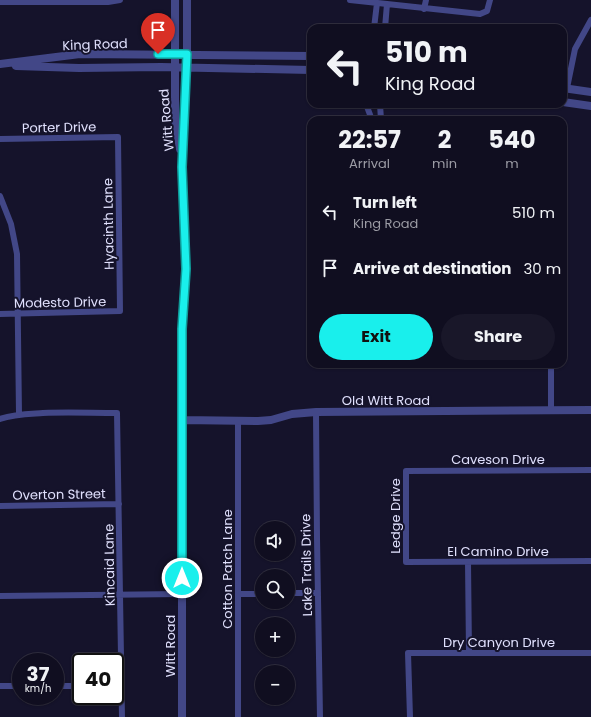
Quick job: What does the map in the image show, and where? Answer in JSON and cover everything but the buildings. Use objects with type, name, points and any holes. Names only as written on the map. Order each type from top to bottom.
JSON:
[{"type":"street","points":[[0,2],[108,2],[120,0]]},
{"type":"street","name":"Witt Road","points":[[175,0],[175,118],[182,167]]},
{"type":"street","name":"Witt Road","points":[[182,717],[182,308],[186,269],[182,167],[187,68],[187,0]]},
{"type":"street","points":[[350,0],[424,9],[484,14],[487,11],[490,0]]},
{"type":"street","points":[[424,9],[426,0]]},
{"type":"street","points":[[374,24],[377,3]]},
{"type":"street","points":[[386,24],[387,4]]},
{"type":"street","points":[[567,81],[576,49],[591,20]]},
{"type":"street","name":"King Road","points":[[0,64],[80,54],[307,56]]},
{"type":"street","name":"King Road","points":[[0,64],[79,68],[175,67],[307,70]]},
{"type":"street","points":[[567,88],[591,92]]},
{"type":"street","points":[[567,102],[591,106]]},
{"type":"street","name":"Porter Drive","points":[[0,139],[118,137]]},
{"type":"street","name":"Hyacinth Lane","points":[[118,137],[120,311]]},
{"type":"street","points":[[0,196],[11,224],[15,244],[18,314],[19,414],[0,419]]},
{"type":"street","name":"Modesto Drive","points":[[0,314],[120,311]]},
{"type":"street","points":[[551,368],[551,411]]},
{"type":"street","name":"Old Witt Road","points":[[182,420],[266,421],[292,414],[316,412],[591,410]]},
{"type":"street","name":"Kincaid Lane","points":[[19,414],[64,412],[116,413],[119,504],[119,653]]},
{"type":"street","name":"Lake Trails Drive","points":[[316,412],[320,717]]},
{"type":"street","name":"Cotton Patch Lane","points":[[238,421],[238,717]]},
{"type":"street","name":"Caveson Drive","points":[[406,471],[591,470]]},
{"type":"street","name":"Ledge Drive","points":[[406,471],[406,562]]},
{"type":"street","name":"Overton Street","points":[[0,506],[119,504]]},
{"type":"street","name":"El Camino Drive","points":[[406,562],[591,561]]},
{"type":"street","points":[[468,562],[469,653]]},
{"type":"street","points":[[295,594],[318,593]]},
{"type":"street","points":[[0,596],[182,594]]},
{"type":"street","points":[[238,594],[255,594]]},
{"type":"street","name":"Dry Canyon Drive","points":[[410,717],[408,653],[591,653]]},
{"type":"street","points":[[0,686],[12,686]]},
{"type":"street","name":"Kincaid Lane","points":[[120,705],[122,717]]},
{"type":"route","points":[[158,54],[187,54],[186,104],[182,167],[186,269],[182,308],[182,578]]}]
